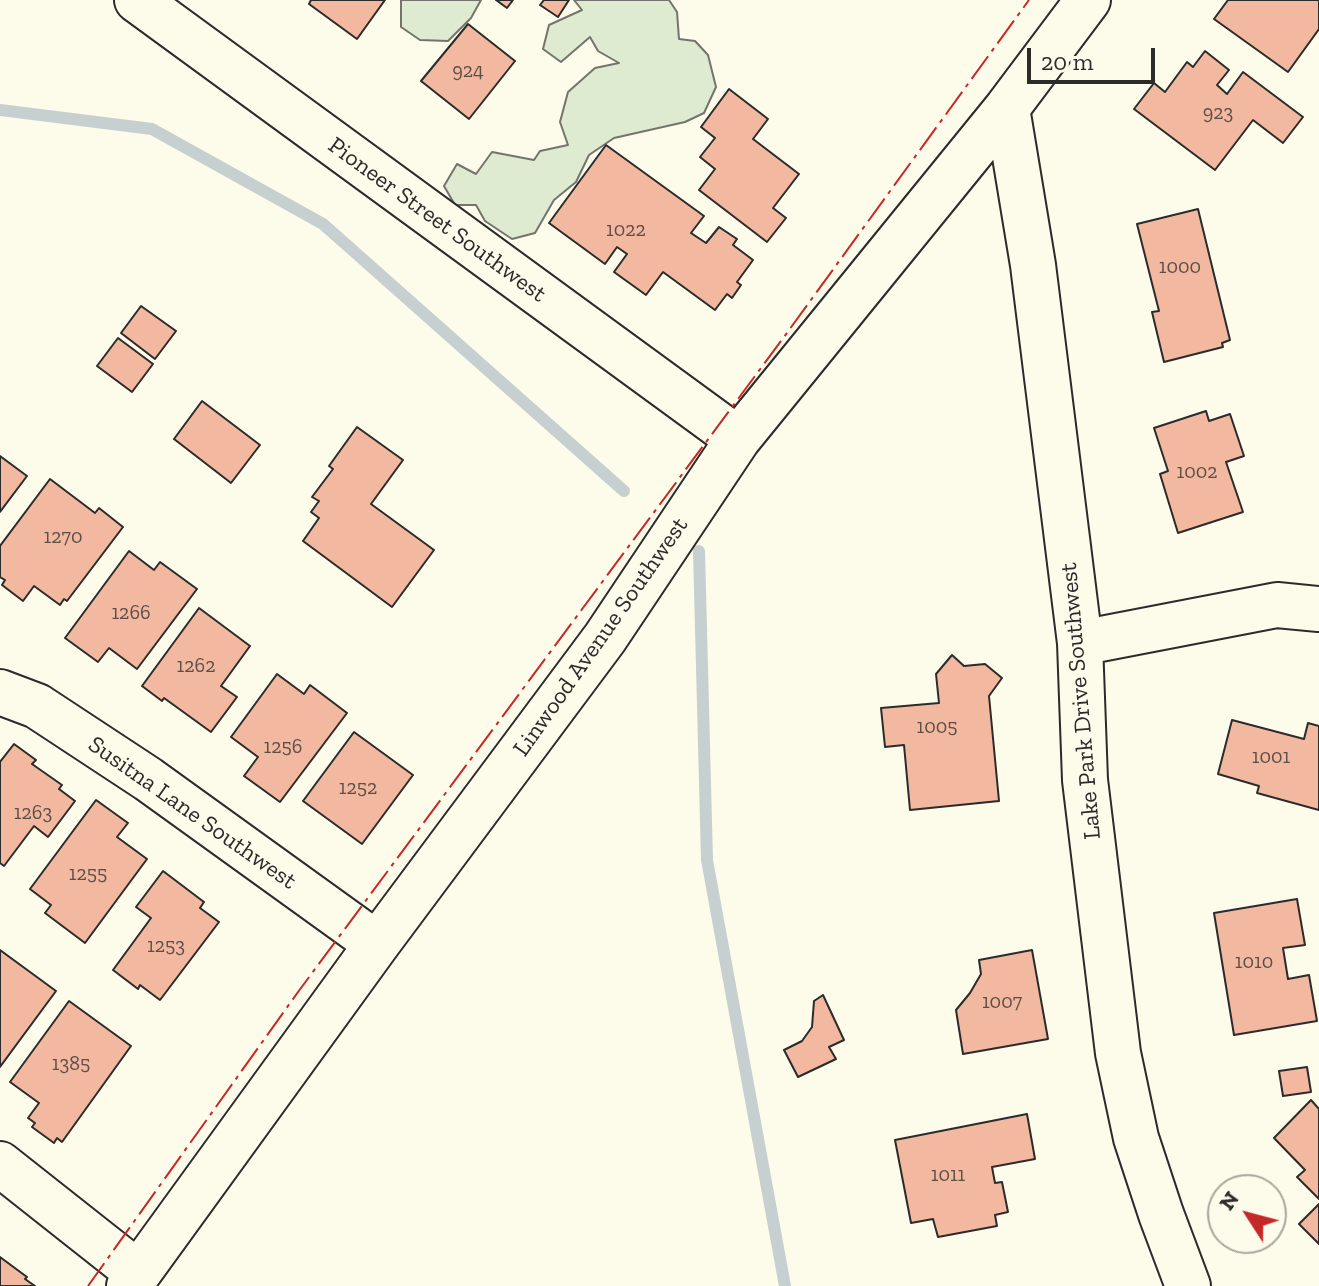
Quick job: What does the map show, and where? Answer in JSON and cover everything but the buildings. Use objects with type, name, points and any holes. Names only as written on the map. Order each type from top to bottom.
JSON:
[{"type":"street","name":"Pioneer Street Southwest","points":[[137,0],[738,439]]},
{"type":"street","name":"Linwood Avenue Southwest","points":[[133,1280],[377,944],[605,638],[738,439],[1007,108],[1088,0]]},
{"type":"street","name":"Lake Park Drive Southwest","points":[[1007,108],[1033,265],[1080,643],[1085,780],[1118,1053],[1136,1138],[1188,1286]]},
{"type":"street","points":[[1080,643],[1277,605],[1319,609]]},
{"type":"street","name":"Susitna Lane Southwest","points":[[0,692],[37,706],[148,779],[377,944]]},
{"type":"street","points":[[0,1164],[133,1280]]},
{"type":"green space","points":[[401,0],[481,0],[471,18],[448,41],[420,40],[401,27]]},
{"type":"green space","points":[[574,0],[669,0],[677,12],[679,39],[695,41],[708,55],[716,87],[704,113],[685,122],[614,138],[589,155],[576,182],[554,200],[535,233],[512,239],[485,221],[476,205],[455,205],[444,186],[457,164],[476,174],[492,152],[534,160],[540,151],[568,145],[560,122],[568,92],[595,68],[619,63],[598,51],[590,37],[561,62],[543,49],[549,25],[582,10]]},
{"type":"waterway","points":[[0,110],[152,129],[323,224],[624,491]]},
{"type":"waterway","points":[[699,551],[707,860],[785,1286]]},
{"type":"power","points":[[88,1286],[298,992],[784,337],[1029,0]]}]
